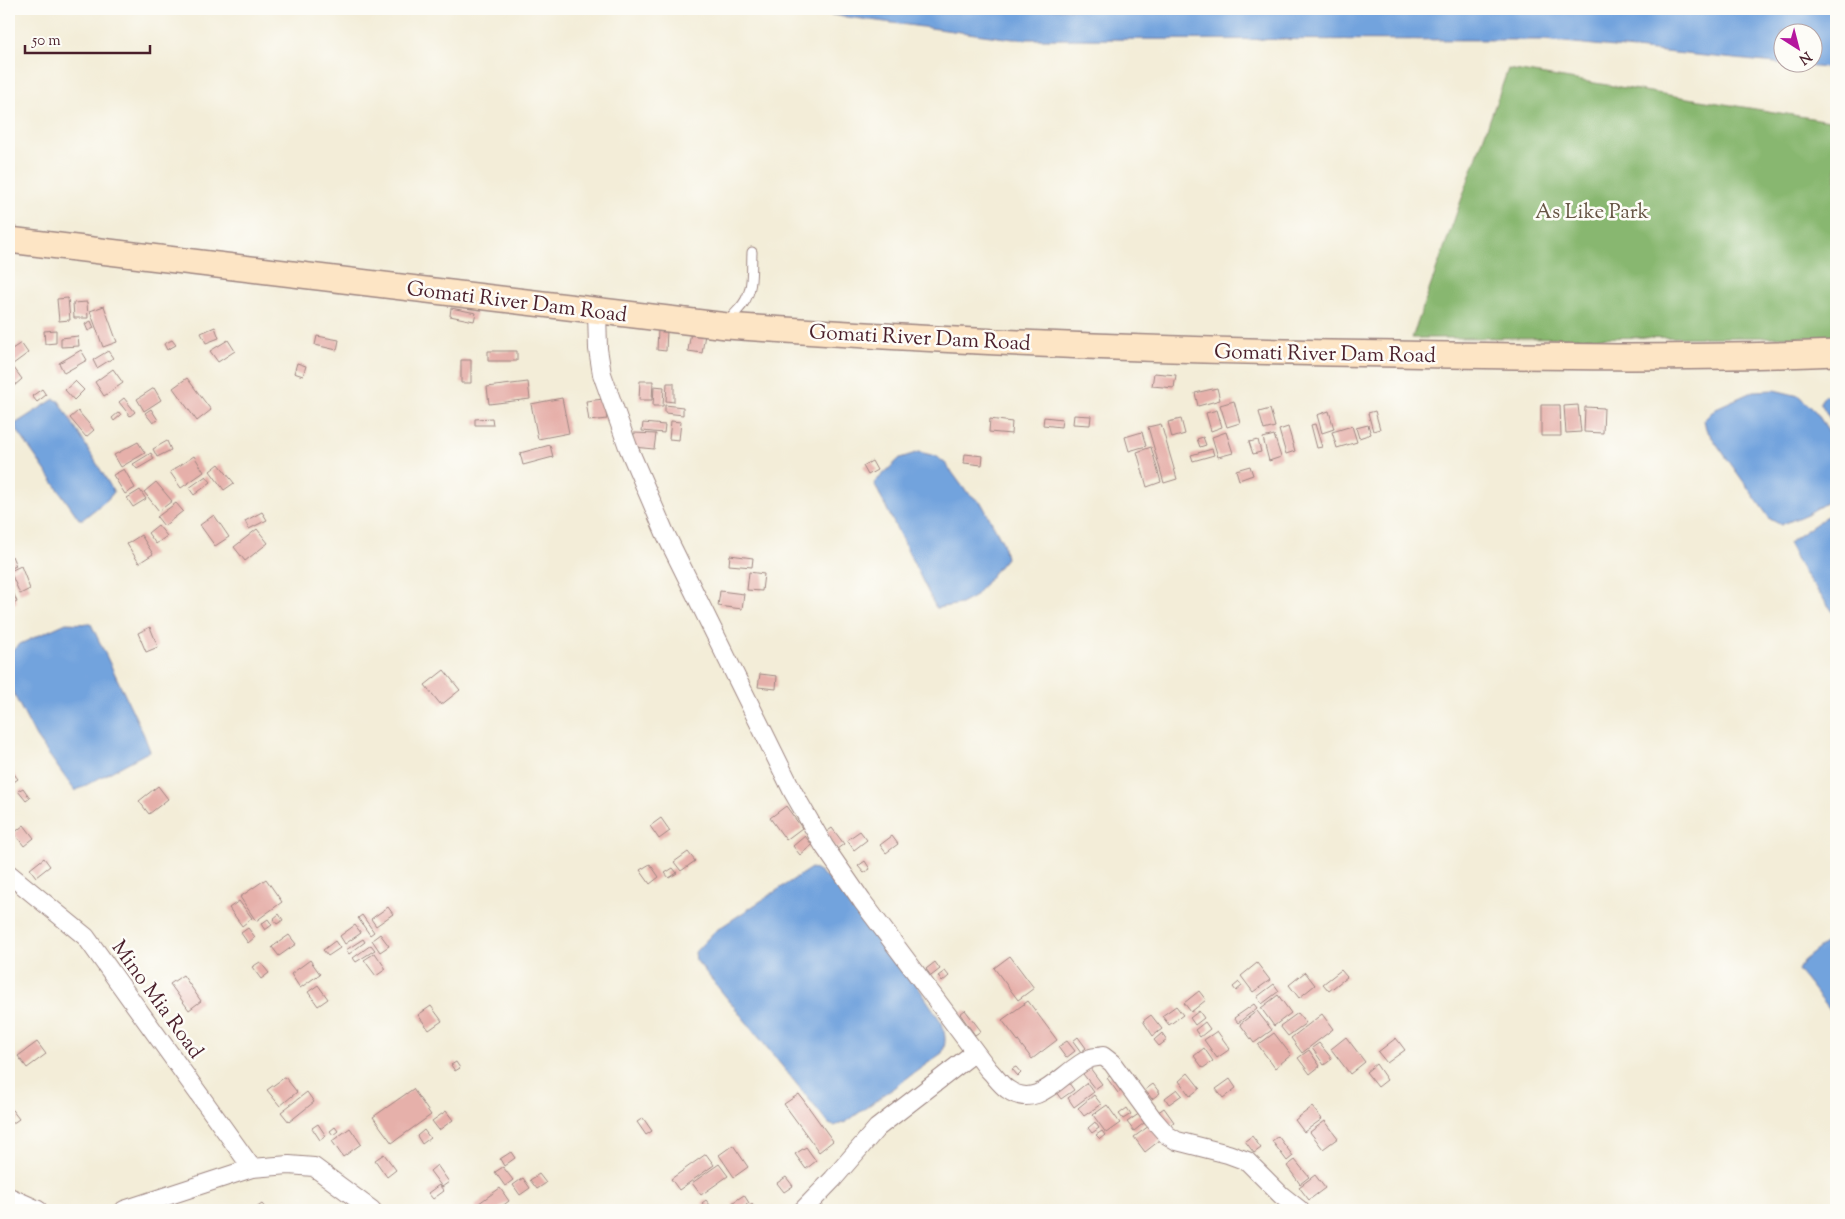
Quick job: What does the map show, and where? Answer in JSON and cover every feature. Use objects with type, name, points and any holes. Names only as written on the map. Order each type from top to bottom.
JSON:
[{"type":"main road","name":"Gomati River Dam Road","points":[[9,240],[727,326],[856,335],[1267,352],[1477,357],[1836,353]]},
{"type":"street","points":[[597,311],[598,350],[602,374],[628,447],[665,533],[793,792],[824,846],[862,901],[988,1069],[1006,1088],[1016,1094],[1027,1097],[1038,1095],[1090,1059],[1103,1056],[1112,1063],[1167,1135],[1177,1141],[1228,1154],[1247,1162],[1281,1195],[1300,1210]]},
{"type":"street","name":"Mino Mia Road","points":[[9,874],[86,937],[252,1168]]},
{"type":"street","points":[[803,1210],[877,1128],[975,1052]]},
{"type":"street","points":[[124,1210],[252,1168],[289,1165],[314,1167],[372,1210]]},
{"type":"street","points":[[9,1197],[38,1210]]},
{"type":"lane","points":[[727,326],[733,314],[743,304],[750,291],[752,252]]},
{"type":"green space","name":"As Like Park","points":[[1508,69],[1836,122],[1836,337],[1412,338]]},
{"type":"water","points":[[787,9],[1836,9],[1836,69],[1822,68],[1822,22],[1772,22],[1772,63],[1544,40],[1013,39]]},
{"type":"water","points":[[1774,390],[1799,396],[1816,412],[1836,442],[1836,497],[1807,514],[1781,525],[1770,519],[1706,429],[1704,420],[1716,408],[1754,391]]},
{"type":"water","points":[[1825,395],[1836,396],[1836,429],[1820,402]]},
{"type":"water","points":[[54,399],[59,401],[114,492],[83,519],[79,519],[17,430],[15,424]]},
{"type":"water","points":[[919,452],[936,456],[946,464],[965,490],[982,504],[1003,543],[1006,558],[974,597],[961,604],[936,608],[874,483],[900,458]]},
{"type":"water","points":[[1836,510],[1836,616],[1804,573],[1788,543]]},
{"type":"water","points":[[66,623],[91,624],[150,751],[75,791],[36,737],[9,685],[9,653],[20,644]]},
{"type":"water","points":[[811,868],[823,874],[849,898],[879,931],[942,1023],[945,1038],[942,1053],[846,1122],[834,1126],[829,1124],[696,960],[695,952],[715,931]]},
{"type":"water","points":[[1836,935],[1836,1018],[1798,970],[1803,961]]},
{"type":"building","points":[[68,298],[70,320],[59,321],[57,299]]},
{"type":"building","points":[[87,302],[88,318],[74,318],[73,303]]},
{"type":"building","points":[[104,306],[117,342],[103,347],[90,311]]},
{"type":"building","points":[[451,308],[476,313],[474,321],[450,316]]},
{"type":"building","points":[[91,321],[94,328],[88,331],[85,324]]},
{"type":"building","points":[[215,327],[219,338],[206,343],[201,333]]},
{"type":"building","points":[[56,330],[56,343],[45,344],[44,331]]},
{"type":"building","points":[[658,330],[667,330],[666,351],[657,350]]},
{"type":"building","points":[[691,331],[705,334],[702,353],[688,351]]},
{"type":"building","points":[[78,336],[79,346],[61,347],[61,338]]},
{"type":"building","points":[[317,336],[339,340],[337,350],[315,345]]},
{"type":"building","points":[[172,340],[176,345],[167,350],[164,344]]},
{"type":"building","points":[[228,340],[235,351],[218,362],[210,351]]},
{"type":"building","points":[[21,343],[28,353],[9,367],[9,351]]},
{"type":"building","points":[[81,350],[87,360],[64,373],[59,363]]},
{"type":"building","points":[[108,351],[113,358],[97,368],[93,360]]},
{"type":"building","points":[[488,351],[517,351],[517,361],[488,361]]},
{"type":"building","points":[[461,360],[471,360],[471,383],[461,383]]},
{"type":"building","points":[[297,363],[306,366],[303,376],[294,373]]},
{"type":"building","points":[[14,368],[22,379],[14,386],[9,379],[9,372]]},
{"type":"building","points":[[113,369],[123,383],[104,396],[95,382]]},
{"type":"building","points":[[1154,373],[1176,375],[1174,388],[1152,386]]},
{"type":"building","points":[[187,378],[211,410],[197,421],[173,388]]},
{"type":"building","points":[[75,381],[84,390],[74,400],[65,390]]},
{"type":"building","points":[[640,381],[653,381],[652,400],[639,400]]},
{"type":"building","points":[[528,382],[530,399],[489,404],[487,387]]},
{"type":"building","points":[[667,383],[674,383],[674,402],[666,401]]},
{"type":"building","points":[[654,386],[664,387],[663,406],[653,406]]},
{"type":"building","points":[[154,388],[161,400],[144,411],[137,399]]},
{"type":"building","points":[[1217,388],[1220,400],[1198,406],[1195,393]]},
{"type":"building","points":[[42,389],[46,395],[37,402],[32,396]]},
{"type":"building","points":[[124,398],[135,412],[130,416],[119,402]]},
{"type":"building","points":[[562,398],[569,433],[538,439],[531,404]]},
{"type":"building","points":[[604,399],[607,419],[589,421],[586,401]]},
{"type":"building","points":[[1234,401],[1240,423],[1227,427],[1220,405]]},
{"type":"building","points":[[665,405],[683,407],[683,415],[665,413]]},
{"type":"building","points":[[1541,405],[1560,405],[1561,436],[1541,436]]},
{"type":"building","points":[[1578,405],[1581,432],[1566,433],[1564,406]]},
{"type":"building","points":[[1585,407],[1604,408],[1603,433],[1584,432]]},
{"type":"building","points":[[151,409],[158,420],[153,423],[145,413]]},
{"type":"building","points":[[1270,409],[1275,427],[1264,430],[1259,412]]},
{"type":"building","points":[[1217,410],[1222,427],[1211,431],[1206,413]]},
{"type":"building","points":[[78,411],[94,430],[86,437],[70,418]]},
{"type":"building","points":[[1329,411],[1334,429],[1322,433],[1317,415]]},
{"type":"building","points":[[1375,411],[1380,429],[1373,431],[1368,413]]},
{"type":"building","points":[[119,412],[121,415],[114,421],[112,418]]},
{"type":"building","points":[[1074,415],[1091,416],[1090,425],[1073,424]]},
{"type":"building","points":[[1044,417],[1062,419],[1061,427],[1043,425]]},
{"type":"building","points":[[492,418],[493,425],[475,425],[475,419]]},
{"type":"building","points":[[990,419],[1012,422],[1011,434],[989,432]]},
{"type":"building","points":[[1181,419],[1185,434],[1172,438],[1168,422]]},
{"type":"building","points":[[671,421],[681,422],[679,440],[669,439]]},
{"type":"building","points":[[643,423],[665,425],[664,433],[642,431]]},
{"type":"building","points":[[1161,424],[1177,479],[1164,483],[1148,427]]},
{"type":"building","points":[[1315,424],[1322,447],[1317,448],[1311,425]]},
{"type":"building","points":[[1368,425],[1371,434],[1359,438],[1356,428]]},
{"type":"building","points":[[1352,426],[1357,442],[1337,448],[1332,432]]},
{"type":"building","points":[[1288,427],[1295,451],[1286,454],[1279,430]]},
{"type":"building","points":[[1142,432],[1146,446],[1129,451],[1125,437]]},
{"type":"building","points":[[1226,432],[1233,453],[1218,457],[1212,437]]},
{"type":"building","points":[[634,433],[656,434],[654,449],[633,447]]},
{"type":"building","points":[[1274,435],[1281,457],[1269,461],[1263,438]]},
{"type":"building","points":[[1203,437],[1206,445],[1200,447],[1197,439]]},
{"type":"building","points":[[1258,440],[1261,452],[1253,454],[1249,442]]},
{"type":"building","points":[[167,441],[171,450],[157,457],[153,449]]},
{"type":"building","points":[[138,442],[145,453],[121,467],[114,455]]},
{"type":"building","points":[[550,445],[553,457],[523,465],[520,453]]},
{"type":"building","points":[[1151,447],[1161,482],[1147,487],[1137,452]]},
{"type":"building","points":[[1212,449],[1214,455],[1193,461],[1191,455]]},
{"type":"building","points":[[151,453],[154,459],[137,469],[133,464]]},
{"type":"building","points":[[965,454],[983,456],[982,465],[964,463]]},
{"type":"building","points":[[194,456],[204,472],[181,488],[170,472]]},
{"type":"building","points":[[872,461],[877,470],[868,475],[863,466]]},
{"type":"building","points":[[219,464],[234,483],[224,490],[210,471]]},
{"type":"building","points":[[1250,466],[1253,475],[1239,480],[1236,470]]},
{"type":"building","points":[[124,469],[135,488],[125,494],[113,475]]},
{"type":"building","points":[[206,476],[211,482],[194,495],[189,488]]},
{"type":"building","points":[[156,482],[172,501],[159,511],[144,492]]},
{"type":"building","points":[[140,490],[146,499],[133,507],[127,498]]},
{"type":"building","points":[[176,503],[183,511],[164,526],[157,517]]},
{"type":"building","points":[[262,512],[267,520],[249,529],[245,521]]},
{"type":"building","points":[[214,515],[229,537],[215,546],[200,525]]},
{"type":"building","points":[[158,525],[167,536],[156,544],[148,533]]},
{"type":"building","points":[[257,529],[268,543],[245,561],[234,547]]},
{"type":"building","points":[[141,535],[153,554],[139,563],[127,544]]},
{"type":"building","points":[[730,555],[753,558],[752,567],[729,565]]},
{"type":"building","points":[[12,556],[16,566],[9,569],[9,558]]},
{"type":"building","points":[[21,566],[30,589],[20,594],[10,571]]},
{"type":"building","points":[[749,572],[764,574],[762,591],[747,590]]},
{"type":"building","points":[[9,582],[17,602],[9,606]]},
{"type":"building","points":[[720,591],[744,594],[742,609],[718,606]]},
{"type":"building","points":[[150,627],[158,647],[146,652],[138,633]]},
{"type":"building","points":[[444,670],[460,690],[441,705],[425,685]]},
{"type":"building","points":[[760,674],[777,676],[776,689],[758,687]]},
{"type":"building","points":[[10,769],[18,779],[11,784],[9,781]]},
{"type":"building","points":[[158,786],[168,799],[149,814],[139,801]]},
{"type":"building","points":[[23,788],[30,798],[26,801],[18,791]]},
{"type":"building","points":[[786,806],[802,828],[786,840],[770,818]]},
{"type":"building","points":[[661,818],[670,831],[659,839],[650,826]]},
{"type":"building","points":[[24,825],[34,838],[24,846],[14,833]]},
{"type":"building","points":[[832,828],[844,844],[837,849],[825,833]]},
{"type":"building","points":[[860,831],[867,840],[854,850],[847,840]]},
{"type":"building","points":[[805,836],[812,845],[800,855],[793,846]]},
{"type":"building","points":[[892,836],[898,844],[886,853],[880,845]]},
{"type":"building","points":[[688,852],[695,861],[681,871],[674,862]]},
{"type":"building","points":[[44,858],[50,866],[36,877],[30,869]]},
{"type":"building","points":[[865,861],[870,869],[864,873],[858,866]]},
{"type":"building","points":[[650,864],[659,877],[650,884],[640,870]]},
{"type":"building","points":[[673,868],[677,873],[669,878],[665,873]]},
{"type":"building","points":[[266,879],[282,902],[256,921],[240,897]]},
{"type":"building","points":[[239,901],[252,918],[242,926],[229,908]]},
{"type":"building","points":[[388,907],[393,914],[376,926],[371,919]]},
{"type":"building","points":[[279,914],[283,920],[277,924],[273,919]]},
{"type":"building","points":[[362,915],[374,932],[370,935],[358,918]]},
{"type":"building","points":[[268,919],[272,925],[265,930],[261,924]]},
{"type":"building","points":[[355,925],[361,933],[345,944],[340,936]]},
{"type":"building","points":[[248,928],[255,937],[248,943],[241,933]]},
{"type":"building","points":[[380,934],[389,946],[380,952],[372,940]]},
{"type":"building","points":[[289,935],[296,944],[279,956],[272,947]]},
{"type":"building","points":[[363,939],[365,942],[349,954],[346,950]]},
{"type":"building","points":[[335,941],[340,948],[328,956],[323,950]]},
{"type":"building","points":[[371,945],[375,950],[356,962],[353,958]]},
{"type":"building","points":[[375,953],[386,969],[376,976],[364,960]]},
{"type":"building","points":[[1010,956],[1034,988],[1018,1000],[994,968]]},
{"type":"building","points":[[310,960],[320,974],[300,988],[291,974]]},
{"type":"building","points":[[260,962],[269,973],[261,979],[252,967]]},
{"type":"building","points":[[935,962],[940,969],[931,976],[926,969]]},
{"type":"building","points":[[1257,963],[1270,980],[1253,992],[1241,976]]},
{"type":"building","points":[[1341,970],[1347,977],[1329,991],[1323,984]]},
{"type":"building","points":[[945,971],[949,976],[942,982],[938,976]]},
{"type":"building","points":[[1305,972],[1315,985],[1299,998],[1289,985]]},
{"type":"building","points":[[183,975],[201,1001],[189,1010],[170,984]]},
{"type":"building","points":[[1239,982],[1242,986],[1236,991],[1233,987]]},
{"type":"building","points":[[1274,984],[1279,991],[1262,1004],[1257,997]]},
{"type":"building","points":[[318,985],[328,999],[318,1006],[308,992]]},
{"type":"building","points":[[1199,991],[1206,1000],[1191,1012],[1184,1003]]},
{"type":"building","points":[[1278,995],[1291,1013],[1274,1026],[1261,1008]]},
{"type":"building","points":[[1028,1001],[1057,1040],[1032,1059],[1002,1020]]},
{"type":"building","points":[[1254,1004],[1257,1008],[1238,1023],[1234,1018]]},
{"type":"building","points":[[431,1006],[442,1021],[429,1030],[418,1015]]},
{"type":"building","points":[[1176,1006],[1183,1015],[1169,1025],[1162,1016]]},
{"type":"building","points":[[965,1010],[981,1031],[975,1035],[960,1014]]},
{"type":"building","points":[[1199,1011],[1204,1018],[1195,1025],[1190,1018]]},
{"type":"building","points":[[1257,1011],[1272,1030],[1254,1043],[1240,1024]]},
{"type":"building","points":[[1298,1013],[1306,1023],[1288,1036],[1280,1026]]},
{"type":"building","points":[[1322,1014],[1333,1029],[1302,1053],[1291,1038]]},
{"type":"building","points":[[1151,1015],[1162,1029],[1153,1036],[1143,1021]]},
{"type":"building","points":[[1205,1022],[1210,1029],[1200,1037],[1195,1030]]},
{"type":"building","points":[[1217,1031],[1230,1049],[1217,1058],[1204,1040]]},
{"type":"building","points":[[1162,1033],[1167,1040],[1159,1046],[1154,1040]]},
{"type":"building","points":[[1274,1033],[1291,1055],[1275,1068],[1258,1045]]},
{"type":"building","points":[[1078,1037],[1086,1048],[1081,1052],[1073,1041]]},
{"type":"building","points":[[1346,1037],[1365,1062],[1350,1074],[1331,1049]]},
{"type":"building","points":[[1396,1038],[1405,1050],[1387,1063],[1378,1052]]},
{"type":"building","points":[[1067,1041],[1075,1051],[1066,1058],[1058,1047]]},
{"type":"building","points":[[37,1042],[46,1054],[27,1068],[18,1056]]},
{"type":"building","points":[[1319,1043],[1332,1059],[1324,1065],[1312,1048]]},
{"type":"building","points":[[1204,1048],[1213,1061],[1203,1068],[1194,1056]]},
{"type":"building","points":[[1309,1050],[1320,1066],[1310,1074],[1298,1058]]},
{"type":"building","points":[[456,1062],[460,1068],[455,1071],[451,1065]]},
{"type":"building","points":[[1376,1064],[1387,1080],[1378,1087],[1366,1072]]},
{"type":"building","points":[[1016,1067],[1021,1073],[1018,1076],[1012,1069]]},
{"type":"building","points":[[1090,1068],[1102,1084],[1095,1089],[1083,1074]]},
{"type":"building","points":[[1114,1073],[1125,1088],[1118,1093],[1107,1078]]},
{"type":"building","points":[[1188,1073],[1200,1088],[1190,1096],[1179,1081]]},
{"type":"building","points":[[285,1077],[297,1092],[280,1106],[267,1090]]},
{"type":"building","points":[[1066,1079],[1074,1090],[1061,1099],[1053,1088]]},
{"type":"building","points":[[1230,1079],[1236,1088],[1223,1098],[1216,1089]]},
{"type":"building","points":[[1087,1083],[1094,1092],[1074,1107],[1068,1098]]},
{"type":"building","points":[[1153,1084],[1160,1093],[1152,1099],[1145,1090]]},
{"type":"building","points":[[413,1089],[431,1115],[392,1143],[373,1117]]},
{"type":"building","points":[[1177,1089],[1182,1095],[1169,1104],[1165,1098]]},
{"type":"building","points":[[307,1092],[314,1102],[289,1122],[281,1112]]},
{"type":"building","points":[[799,1094],[833,1141],[819,1152],[784,1104]]},
{"type":"building","points":[[1094,1095],[1101,1104],[1084,1116],[1078,1108]]},
{"type":"building","points":[[1107,1105],[1120,1123],[1106,1133],[1093,1115]]},
{"type":"building","points":[[9,1106],[19,1119],[9,1126]]},
{"type":"building","points":[[1312,1107],[1322,1119],[1304,1132],[1295,1120]]},
{"type":"building","points":[[1127,1108],[1131,1114],[1123,1119],[1119,1114]]},
{"type":"building","points":[[1164,1108],[1174,1122],[1167,1127],[1157,1113]]},
{"type":"building","points":[[446,1111],[453,1120],[439,1130],[432,1121]]},
{"type":"building","points":[[1143,1111],[1149,1119],[1134,1131],[1127,1122]]},
{"type":"building","points":[[643,1118],[652,1131],[646,1135],[637,1122]]},
{"type":"building","points":[[1325,1121],[1338,1138],[1323,1149],[1310,1132]]},
{"type":"building","points":[[1095,1122],[1099,1128],[1092,1133],[1088,1128]]},
{"type":"building","points":[[1153,1123],[1164,1137],[1145,1152],[1134,1137]]},
{"type":"building","points":[[318,1124],[326,1136],[320,1140],[312,1128]]},
{"type":"building","points":[[335,1127],[338,1131],[333,1135],[330,1131]]},
{"type":"building","points":[[350,1128],[361,1144],[343,1157],[332,1141]]},
{"type":"building","points":[[424,1130],[430,1138],[422,1144],[417,1136]]},
{"type":"building","points":[[1102,1131],[1105,1135],[1100,1139],[1096,1135]]},
{"type":"building","points":[[1252,1136],[1261,1148],[1254,1153],[1245,1141]]},
{"type":"building","points":[[1278,1136],[1293,1156],[1287,1161],[1272,1141]]},
{"type":"building","points":[[733,1145],[748,1167],[734,1177],[719,1155]]},
{"type":"building","points":[[806,1147],[816,1161],[806,1169],[795,1154]]},
{"type":"building","points":[[511,1152],[515,1158],[504,1166],[500,1159]]},
{"type":"building","points":[[384,1154],[396,1170],[387,1177],[375,1160]]},
{"type":"building","points":[[706,1154],[714,1165],[679,1190],[671,1179]]},
{"type":"building","points":[[1295,1160],[1309,1177],[1300,1184],[1287,1166]]},
{"type":"building","points":[[719,1164],[728,1176],[701,1195],[692,1183]]},
{"type":"building","points":[[437,1165],[449,1182],[442,1187],[430,1171]]},
{"type":"building","points":[[503,1167],[513,1180],[505,1186],[495,1172]]},
{"type":"building","points":[[539,1174],[546,1183],[537,1189],[530,1180]]},
{"type":"building","points":[[1315,1175],[1325,1188],[1309,1200],[1299,1187]]},
{"type":"building","points":[[786,1177],[793,1186],[784,1192],[777,1183]]},
{"type":"building","points":[[523,1178],[530,1188],[520,1195],[513,1185]]},
{"type":"building","points":[[439,1185],[444,1191],[433,1199],[428,1193]]},
{"type":"building","points":[[500,1188],[509,1201],[497,1210],[478,1210],[475,1206]]},
{"type":"building","points":[[744,1195],[749,1203],[737,1210],[732,1203]]},
{"type":"building","points":[[706,1200],[714,1210],[706,1210],[702,1203]]},
{"type":"building","points":[[262,1204],[267,1210],[253,1210]]},
{"type":"building","points":[[752,1204],[757,1210],[744,1210]]}]
